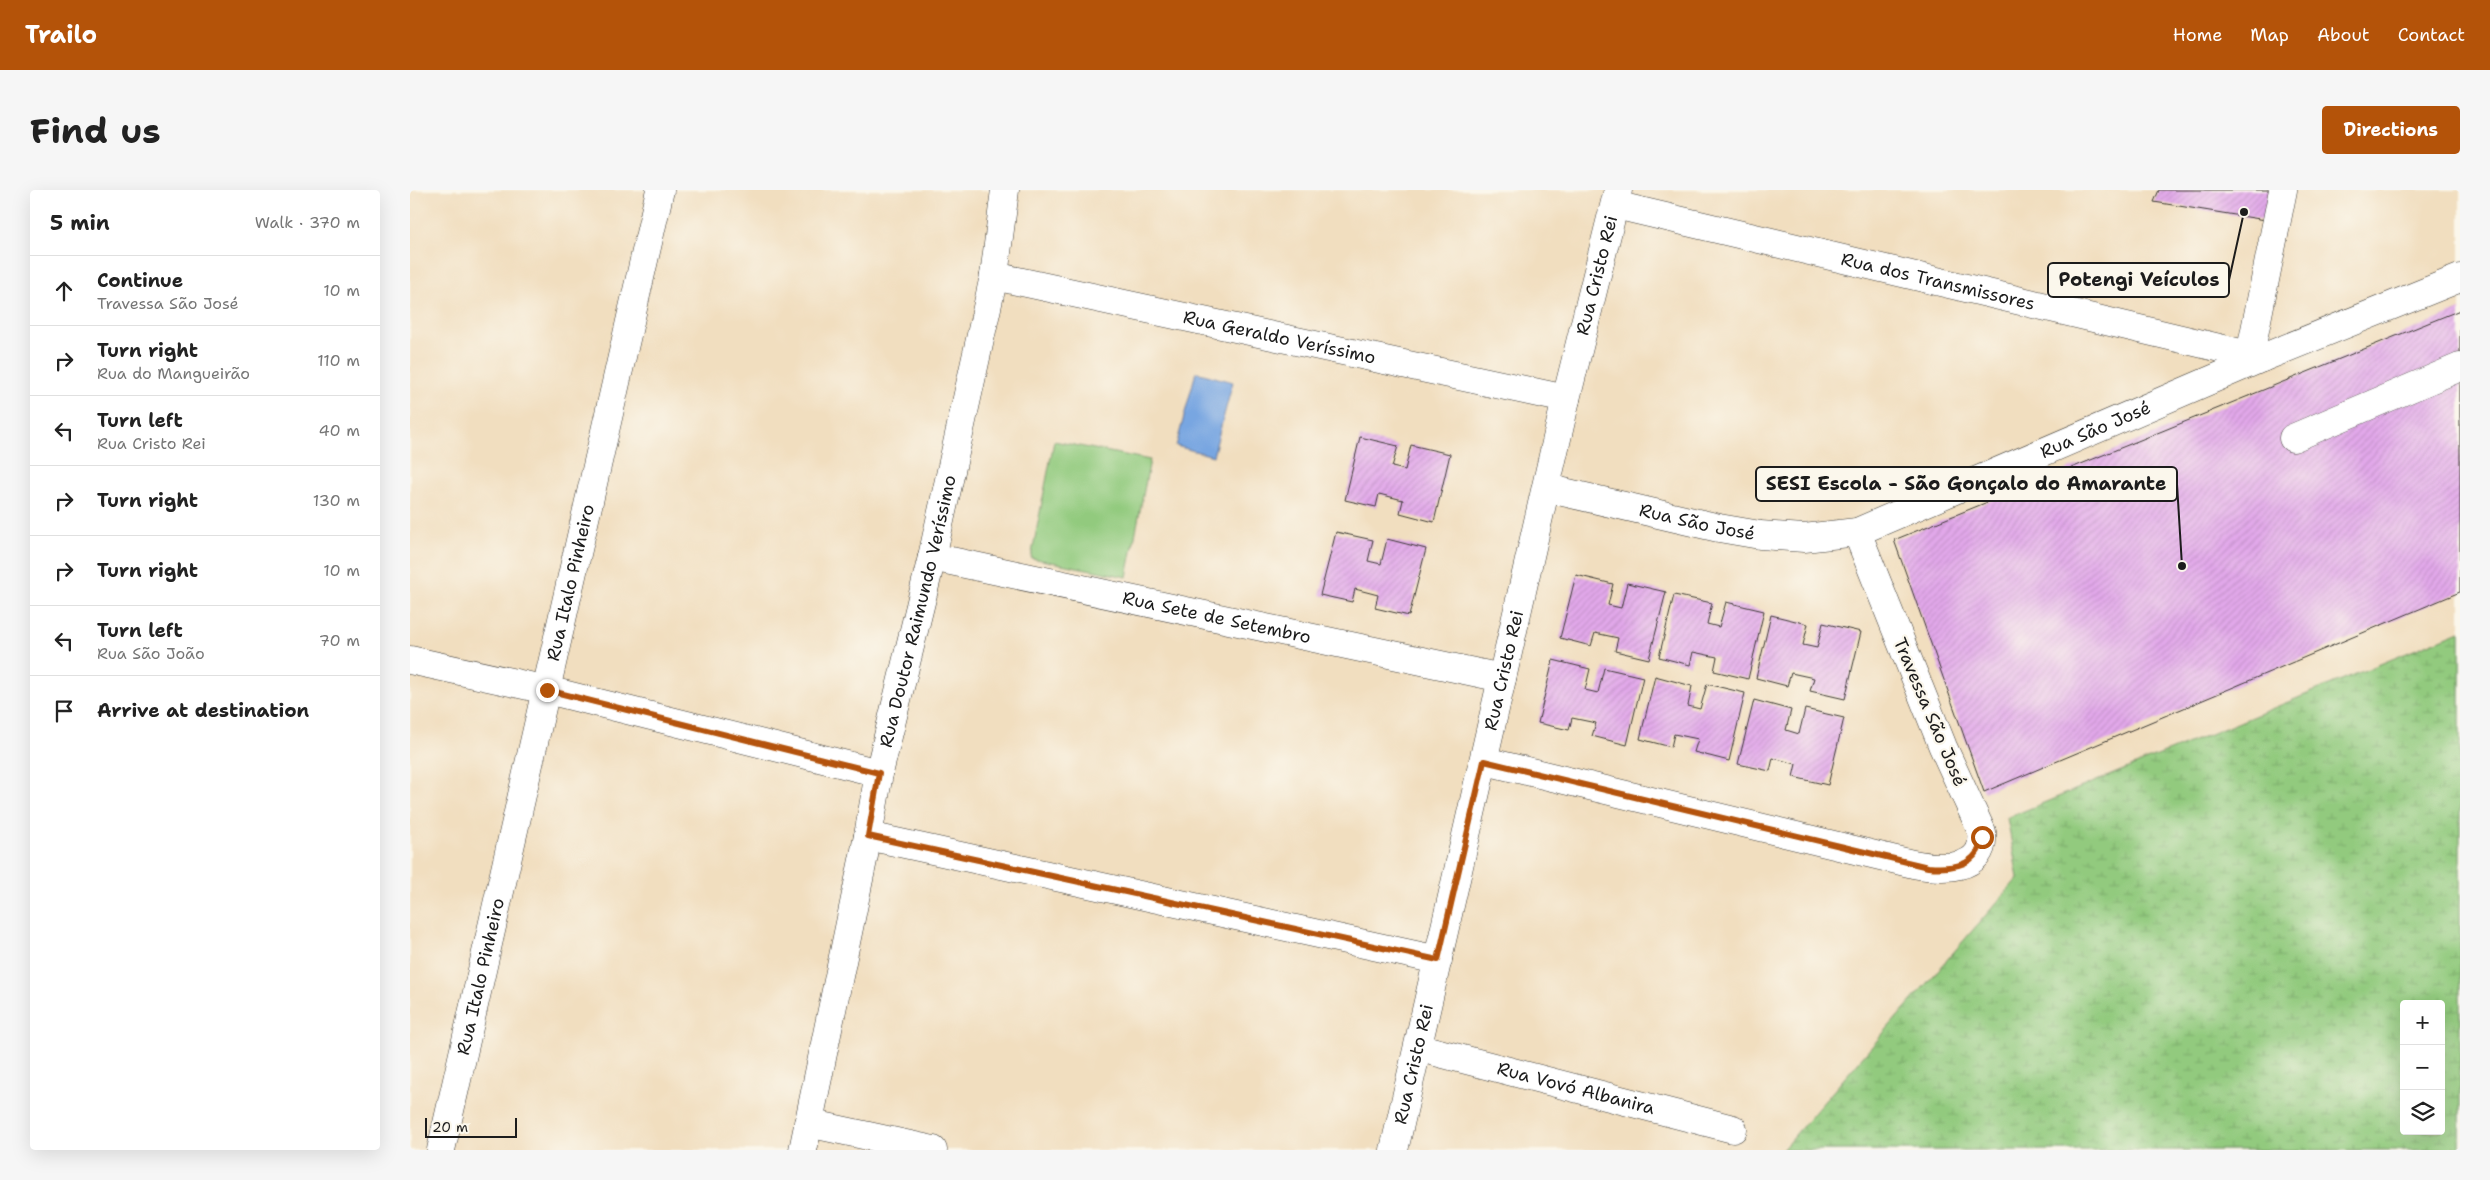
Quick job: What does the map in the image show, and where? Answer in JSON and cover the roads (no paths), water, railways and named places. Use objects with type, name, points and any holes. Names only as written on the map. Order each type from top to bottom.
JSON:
[{"type":"street","name":"Rua Italo Pinheiro","points":[[441,1150],[660,190]]},
{"type":"street","name":"Rua Doutor Raimundo Veríssimo","points":[[803,1150],[868,836],[879,773],[932,557],[994,276],[1005,190]]},
{"type":"street","points":[[2256,357],[2283,190]]},
{"type":"street","name":"Rua dos Transmissores","points":[[1617,198],[2256,357]]},
{"type":"street","name":"Rua Cristo Rei","points":[[1394,1150],[1420,1048],[1438,960],[1566,399],[1617,198]]},
{"type":"street","name":"Rua Geraldo Veríssimo","points":[[994,276],[1566,399]]},
{"type":"street","name":"Rua São José","points":[[1546,488],[1719,528],[1760,535],[1804,538],[1856,532],[2256,357],[2460,278]]},
{"type":"street","points":[[2293,438],[2460,366]]},
{"type":"street","name":"Travessa São José","points":[[1484,761],[1913,864],[1940,868],[1961,866],[1970,861],[1981,845],[1982,832],[1944,747],[1856,532]]},
{"type":"street","name":"Rua Sete de Setembro","points":[[932,557],[1502,678]]},
{"type":"street","points":[[410,660],[547,690],[879,773]]},
{"type":"street","points":[[868,836],[1438,960]]},
{"type":"street","name":"Rua Vovó Albanira","points":[[1420,1048],[1733,1130]]},
{"type":"street","points":[[808,1123],[933,1150]]},
{"type":"water","points":[[1196,372],[1233,382],[1213,456],[1176,446]]},
{"type":"place","name":"Potengi Veículos","points":[[2244,212]]},
{"type":"place","name":"SESI Escola - São Gonçalo do Amarante","points":[[2182,566]]}]
